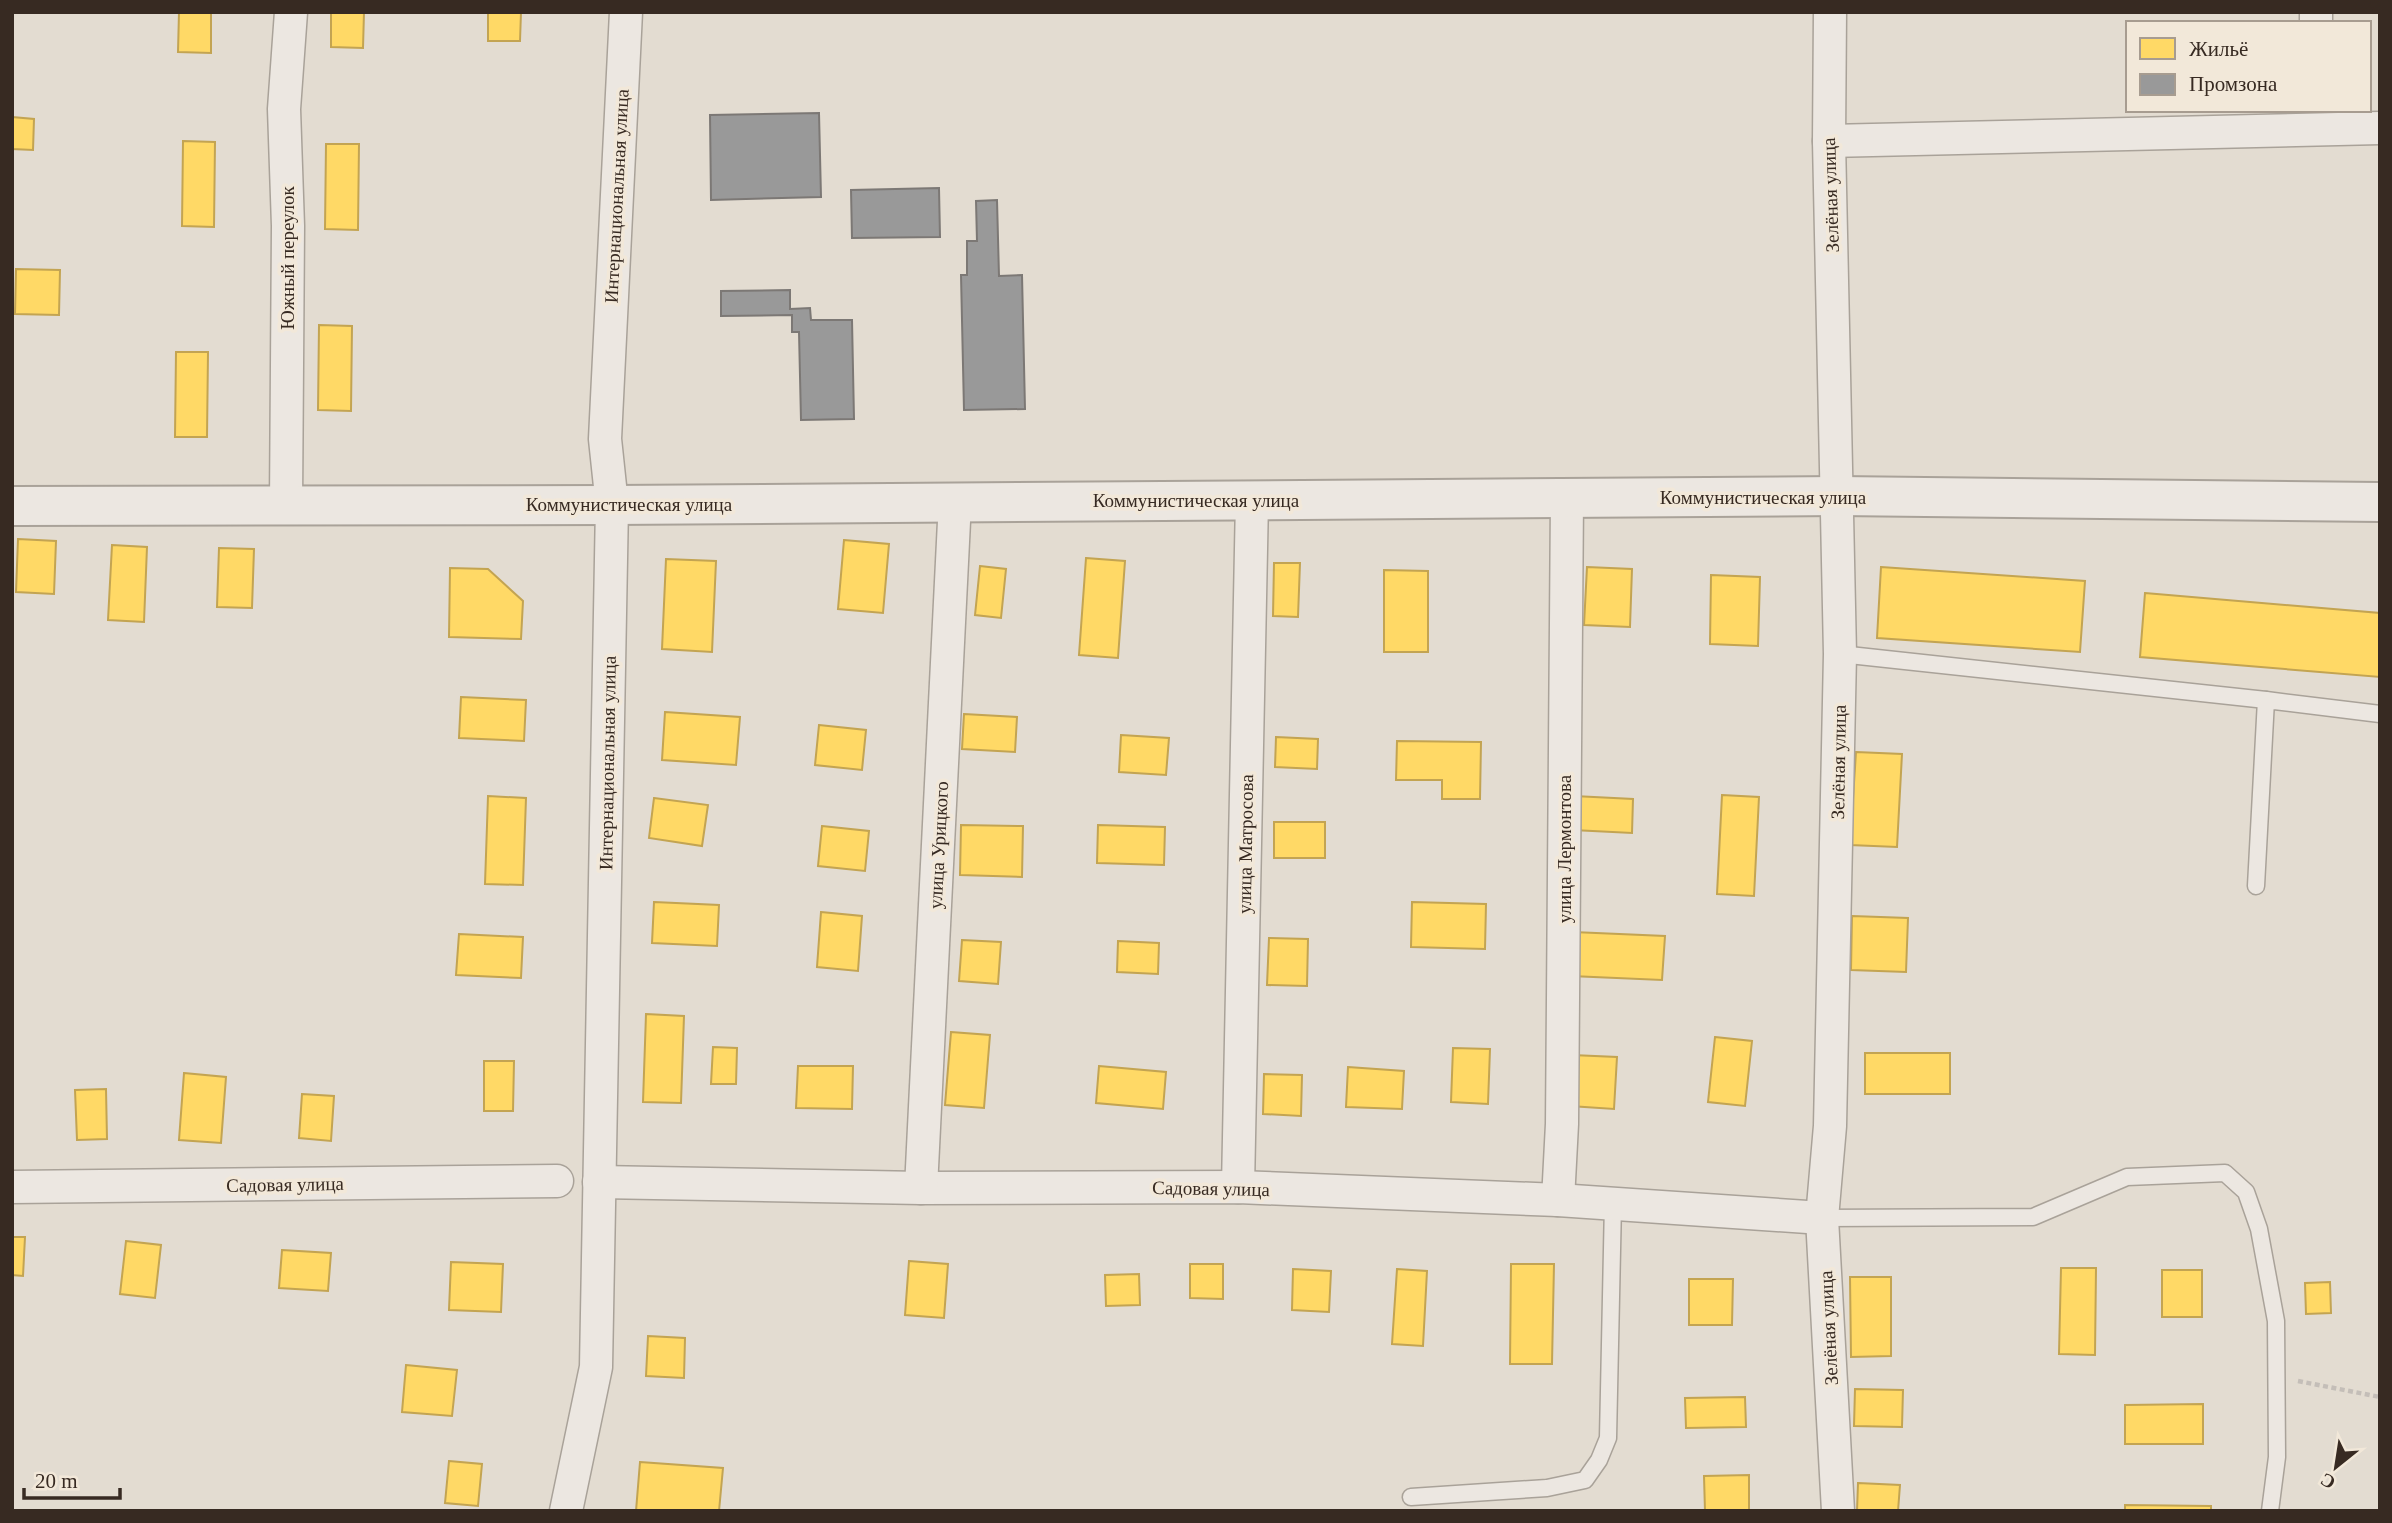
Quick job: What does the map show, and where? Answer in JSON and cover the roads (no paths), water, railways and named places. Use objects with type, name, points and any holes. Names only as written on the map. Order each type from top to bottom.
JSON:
[{"type":"street","name":"Южный переулок","points":[[286,504],[288,226],[284,109],[291,12]]},
{"type":"street","name":"Интернациональная улица","points":[[566,1511],[596,1367],[612,505],[605,439],[626,12]]},
{"type":"street","name":"Зелёная улица","points":[[1830,12],[1829,141],[1839,496],[1840,654],[1830,1126],[1822,1218],[1838,1511]]},
{"type":"street","points":[[1829,141],[2317,120],[2380,128]]},
{"type":"street","name":"Коммунистическая улица","points":[[12,506],[612,505],[1839,496],[2380,502]]},
{"type":"street","name":"улица Лермонтова","points":[[1558,1200],[1562,1124],[1567,498]]},
{"type":"street","name":"улица Матросова","points":[[1238,1187],[1252,500]]},
{"type":"street","name":"улица Урицкого","points":[[921,1188],[955,501]]},
{"type":"street","name":"Садовая улица","points":[[12,1187],[557,1181]]},
{"type":"street","name":"Садовая улица","points":[[599,1182],[921,1188],[1238,1187],[1558,1200],[1822,1218]]},
{"type":"lane","points":[[1840,654],[2380,714]]},
{"type":"lane","points":[[2256,886],[2266,700]]},
{"type":"lane","points":[[1822,1218],[2033,1217],[2127,1177],[2225,1173],[2246,1192],[2259,1228],[2276,1321],[2279,1377],[2277,1457],[2270,1511]]},
{"type":"lane","points":[[1411,1497],[1547,1488],[1585,1480],[1599,1460],[1608,1438],[1613,1203]]}]
